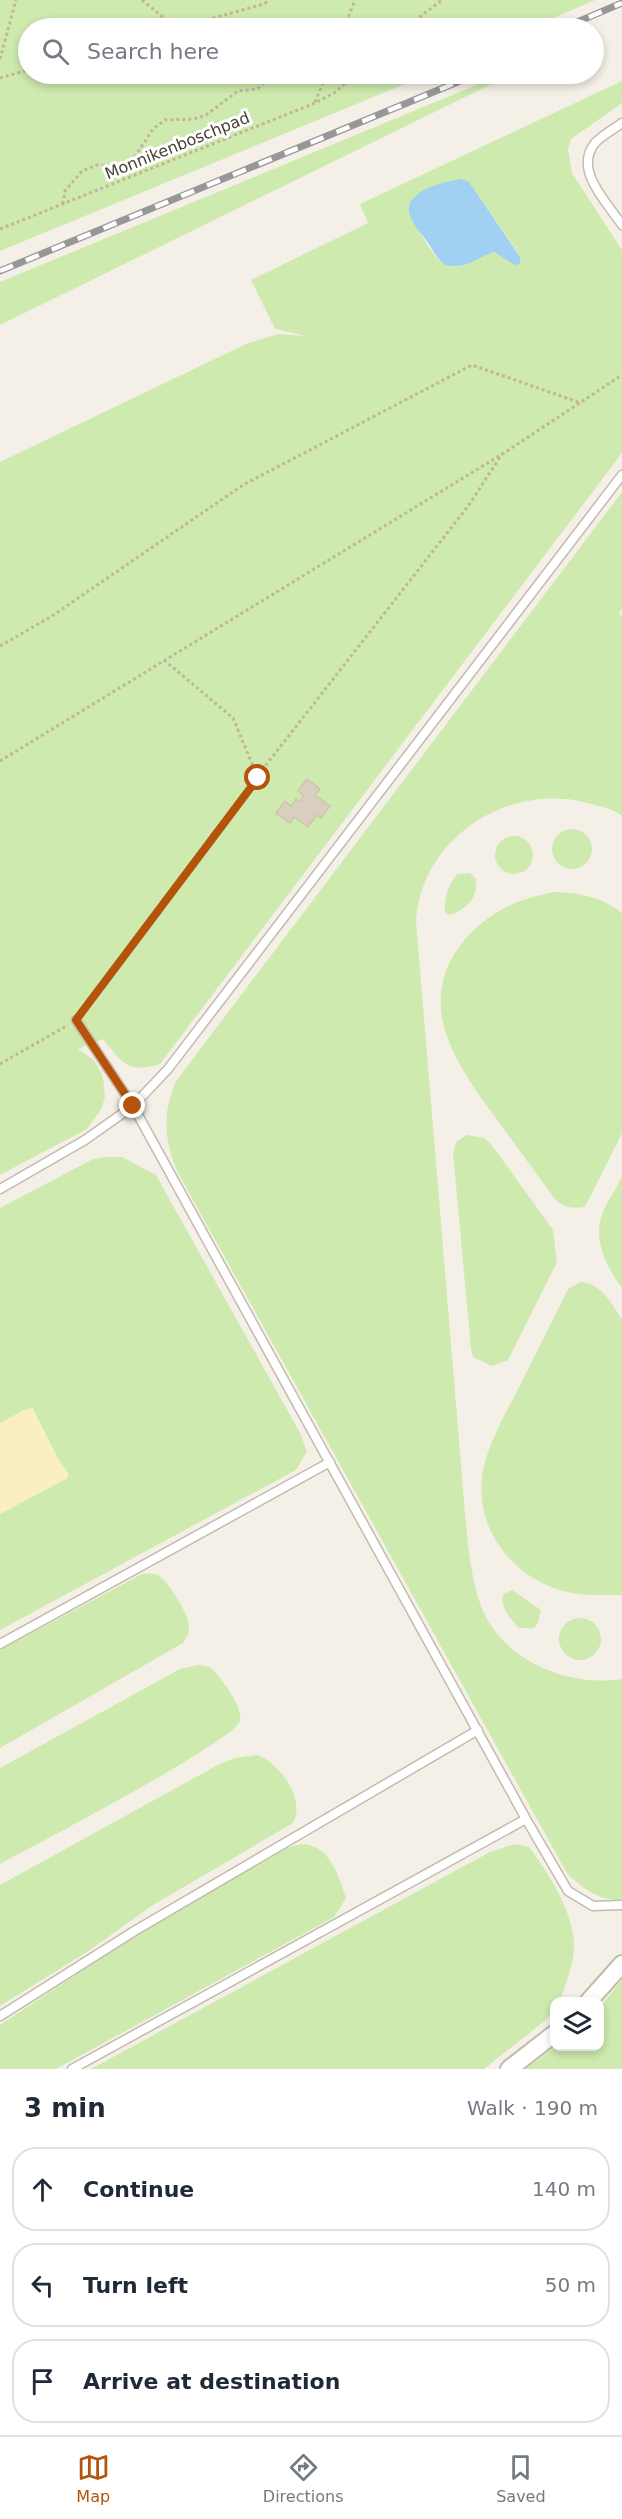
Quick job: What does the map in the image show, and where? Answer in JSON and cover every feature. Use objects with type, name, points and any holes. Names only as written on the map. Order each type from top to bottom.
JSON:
[{"type":"street","points":[[592,1997],[622,1964]]},
{"type":"street","points":[[509,2069],[550,2038]]},
{"type":"lane","points":[[622,123],[596,142],[588,157],[588,174],[622,225]]},
{"type":"lane","points":[[0,1189],[85,1140],[133,1106],[168,1069],[622,475]]},
{"type":"lane","points":[[76,1020],[133,1106],[526,1819],[568,1891],[593,1906],[622,1905]]},
{"type":"lane","points":[[0,1644],[330,1462]]},
{"type":"lane","points":[[0,2016],[136,1930],[478,1730]]},
{"type":"lane","points":[[72,2069],[526,1819]]},
{"type":"path","points":[[0,59],[16,0]]},
{"type":"path","points":[[142,0],[164,18]]},
{"type":"path","points":[[213,18],[264,4],[269,0]]},
{"type":"path","points":[[349,18],[355,0]]},
{"type":"path","points":[[418,18],[442,0]]},
{"type":"path","points":[[0,78],[18,73]]},
{"type":"path","points":[[63,204],[65,191],[82,171],[97,165],[116,166],[132,161],[153,129],[165,120],[200,117],[238,91],[257,89],[263,84]]},
{"type":"path","points":[[315,104],[322,84]]},
{"type":"path","name":"Monnikenboschpad","points":[[0,229],[315,104],[344,84]]},
{"type":"path","points":[[0,646],[52,616],[243,485],[472,365],[578,402]]},
{"type":"path","points":[[0,761],[502,454],[622,375]]},
{"type":"path","points":[[0,1064],[76,1020],[258,778],[469,505],[502,454]]},
{"type":"path","points":[[164,660],[233,718],[258,778]]},
{"type":"green space","points":[[0,0],[595,0],[554,18],[18,18],[18,84],[405,84],[0,251]]},
{"type":"green space","points":[[622,81],[622,103],[571,139],[568,149],[572,173],[622,250],[622,453],[160,1064],[133,1067],[121,1060],[103,1039],[78,1049],[95,1061],[103,1077],[105,1096],[102,1108],[87,1129],[0,1175],[0,462],[246,344],[278,334],[307,336],[275,329],[251,280],[368,223],[360,204]],"holes":[[[476,192],[522,261],[508,261],[501,255],[493,253],[452,267],[444,264],[435,256],[414,223]]]},
{"type":"green space","points":[[479,84],[492,84],[0,325],[0,282]]},
{"type":"green space","points":[[622,492],[622,609],[619,613],[622,616],[622,816],[614,811],[584,802],[554,799],[525,801],[497,810],[472,824],[451,843],[433,865],[421,892],[416,921],[465,1513],[474,1581],[489,1623],[502,1640],[519,1654],[558,1674],[601,1681],[622,1679],[622,1900],[614,1900],[599,1896],[578,1884],[567,1873],[178,1173],[170,1150],[167,1116],[168,1104],[176,1081]]},
{"type":"green space","points":[[572,829],[586,835],[592,849],[586,863],[572,869],[558,863],[552,849],[558,835]]},
{"type":"green space","points":[[514,836],[528,841],[533,855],[528,869],[514,874],[500,869],[495,855],[500,841]]},
{"type":"green space","points":[[470,873],[476,879],[473,897],[462,910],[450,915],[445,912],[449,888],[457,874]]},
{"type":"green space","points":[[555,892],[590,897],[607,903],[622,913],[622,1133],[588,1201],[584,1207],[579,1208],[568,1207],[555,1199],[483,1100],[455,1055],[446,1032],[441,1009],[442,985],[450,961],[467,937],[497,912],[518,902]]},
{"type":"green space","points":[[467,1135],[484,1138],[491,1144],[553,1230],[557,1262],[508,1360],[492,1366],[473,1357],[471,1349],[453,1152],[457,1141]]},
{"type":"green space","points":[[122,1157],[156,1175],[300,1433],[307,1451],[296,1470],[0,1630],[0,1514],[69,1475],[26,1409],[0,1423],[0,1208],[93,1159]]},
{"type":"green space","points":[[622,1176],[622,1288],[604,1255],[599,1227],[603,1213]]},
{"type":"green space","points":[[581,1282],[600,1290],[622,1319],[622,1595],[570,1593],[544,1584],[527,1574],[499,1546],[490,1529],[481,1491],[486,1458],[495,1435],[568,1289]]},
{"type":"green space","points":[[142,1574],[156,1574],[161,1577],[177,1597],[189,1626],[189,1633],[183,1643],[0,1748],[0,1650]]},
{"type":"green space","points":[[512,1590],[541,1610],[538,1623],[534,1628],[519,1628],[506,1612],[502,1599],[503,1594]]},
{"type":"green space","points":[[580,1618],[595,1624],[601,1639],[595,1654],[580,1660],[565,1654],[559,1639],[565,1624]]},
{"type":"green space","points":[[198,1665],[210,1667],[225,1685],[238,1708],[240,1721],[204,1750],[170,1771],[0,1864],[0,1768],[180,1669]]},
{"type":"green space","points":[[257,1755],[274,1766],[288,1783],[296,1803],[293,1823],[153,1905],[90,1950],[0,2006],[0,1885],[216,1766],[234,1758]]},
{"type":"green space","points":[[302,1844],[320,1850],[336,1871],[346,1898],[334,1917],[56,2069],[0,2069],[0,2025],[154,1923],[279,1850]]},
{"type":"green space","points":[[515,1844],[529,1847],[564,1904],[574,1942],[570,1972],[561,1997],[550,1997],[550,2014],[547,2019],[484,2069],[91,2069],[490,1852]]},
{"type":"green space","points":[[622,1980],[622,2069],[526,2069],[550,2051],[604,2051],[604,2002]]},
{"type":"sand","points":[[32,1407],[68,1478],[0,1514],[0,1423]]},
{"type":"water","points":[[460,179],[469,182],[521,258],[520,264],[515,265],[494,252],[467,264],[450,266],[440,261],[435,254],[412,220],[409,204],[413,198],[428,188]]},
{"type":"building","points":[[307,779],[320,789],[315,795],[330,806],[321,818],[317,815],[308,827],[294,817],[290,823],[276,813],[285,801],[291,806],[296,799],[299,802],[304,796],[298,791]]},
{"type":"railway","points":[[587,18],[622,3]]},
{"type":"railway","points":[[0,271],[453,84]]},
{"type":"route","points":[[133,1106],[76,1020],[258,778]]}]
